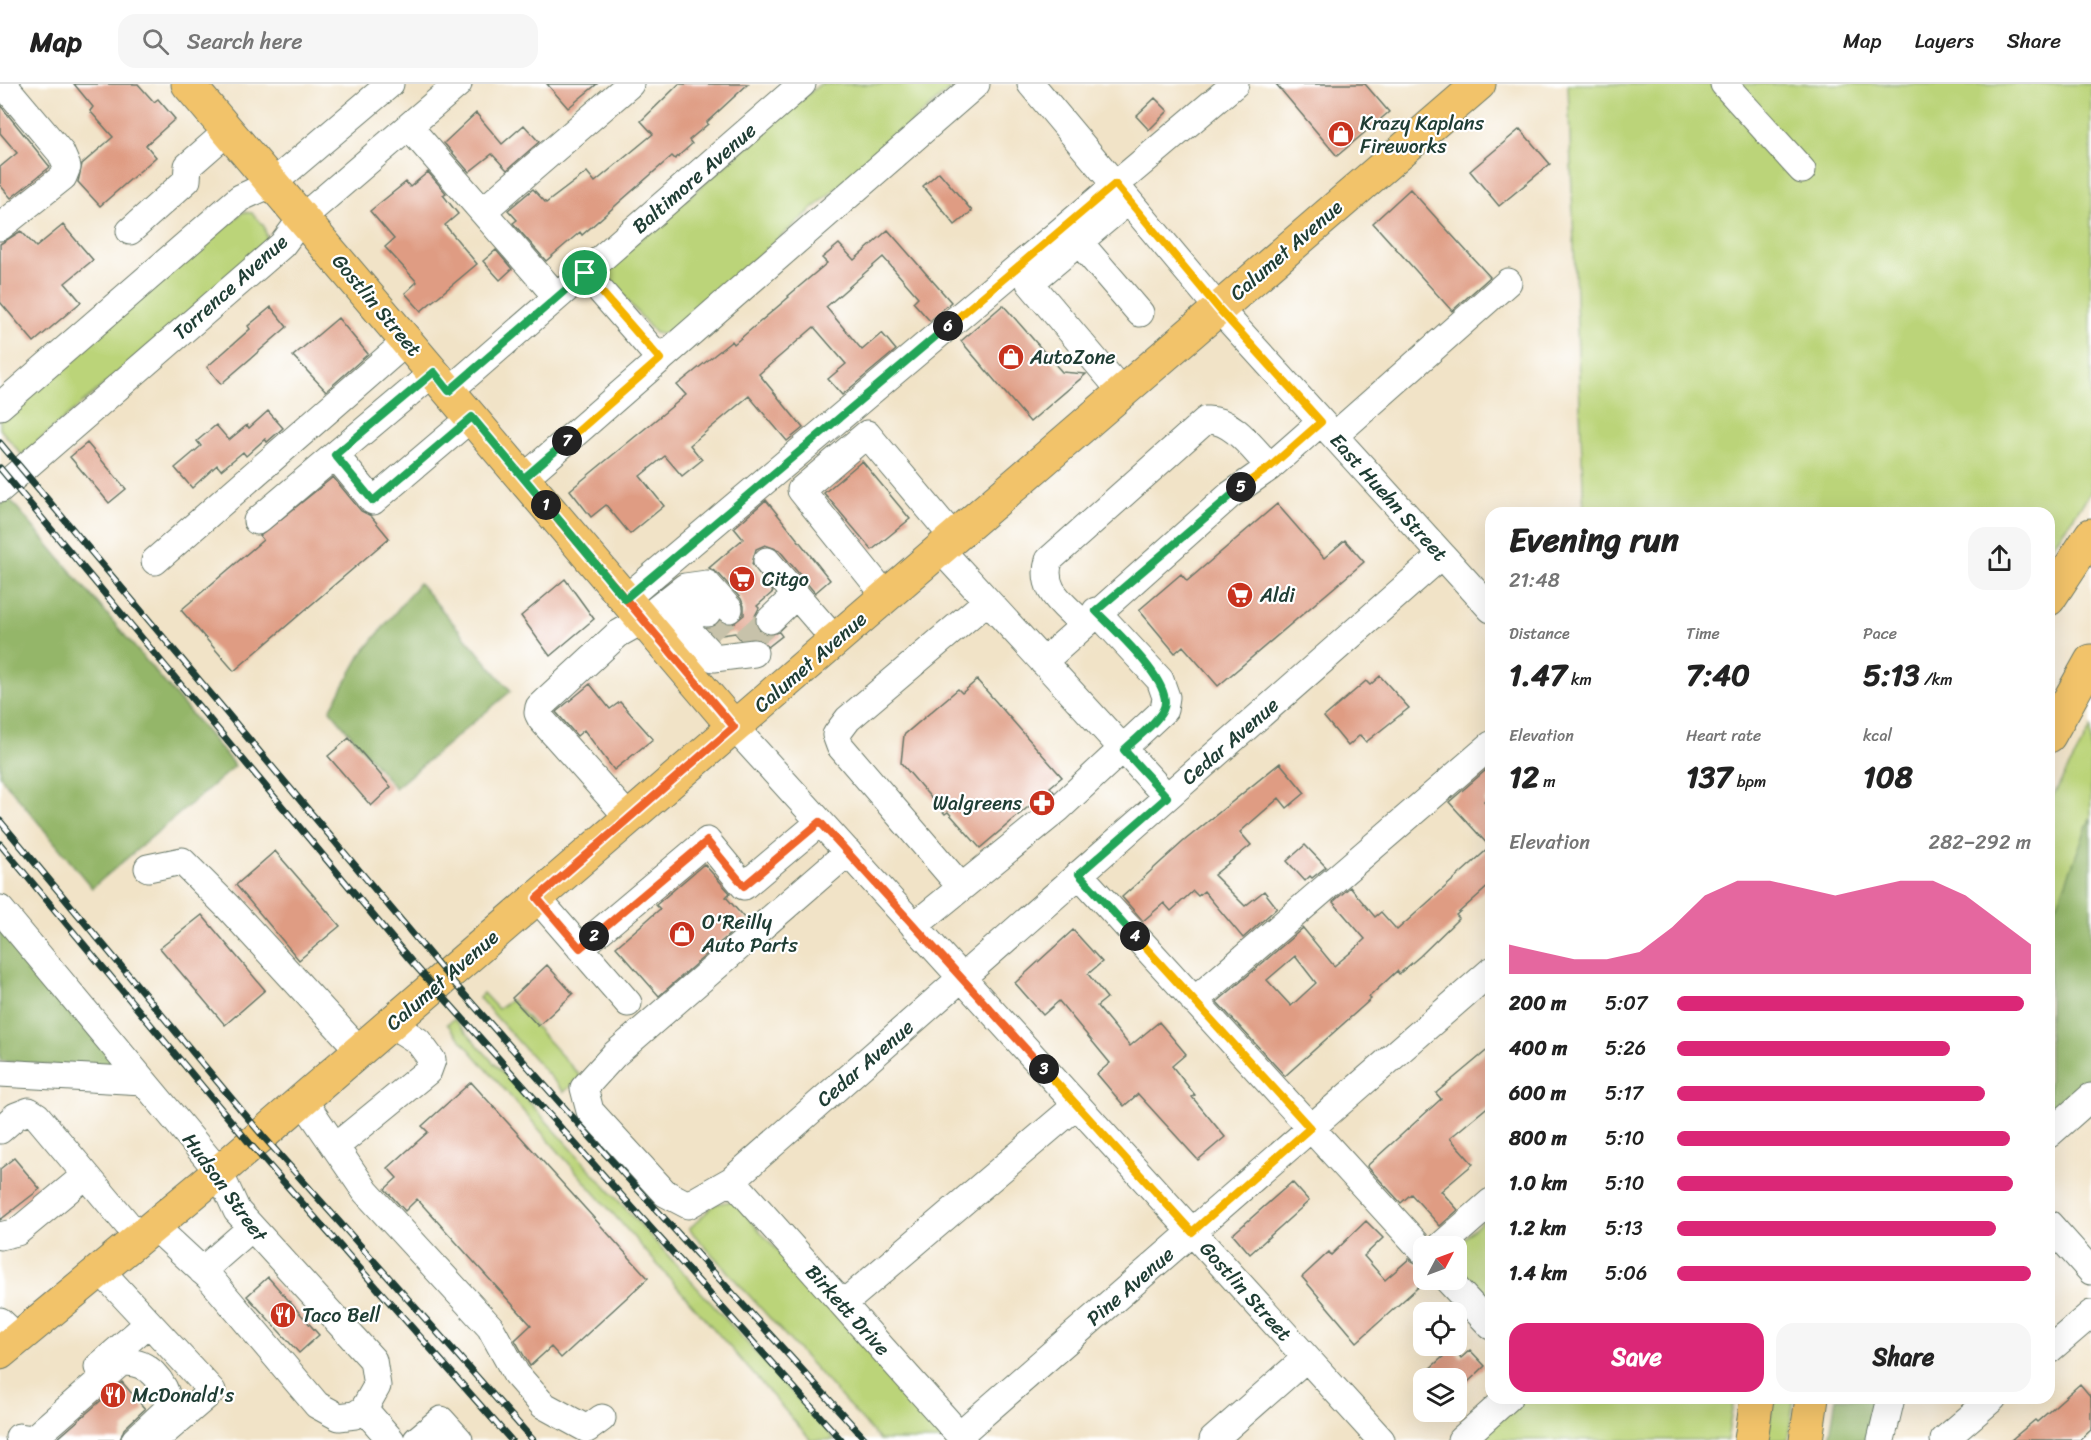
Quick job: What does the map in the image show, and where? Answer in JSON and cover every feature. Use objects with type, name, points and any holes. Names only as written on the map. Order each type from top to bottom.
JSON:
[{"type":"main road","name":"Gostlin Street","points":[[189,84],[524,478],[644,608],[734,727]]},
{"type":"main road","name":"Calumet Avenue","points":[[6,1337],[100,1270],[219,1172],[1479,84]]},
{"type":"main road","points":[[2055,590],[2091,535]]},
{"type":"main road","points":[[2055,725],[2091,661]]},
{"type":"main road","points":[[1751,1440],[1756,1404]]},
{"type":"main road","points":[[1806,1440],[1811,1404]]},
{"type":"street","points":[[0,227],[63,177],[67,167],[61,153],[3,84]]},
{"type":"street","points":[[0,406],[240,198],[273,183],[390,84]]},
{"type":"street","name":"Torrence Avenue","points":[[0,489],[282,245],[303,218],[458,84]]},
{"type":"street","points":[[483,211],[630,84]]},
{"type":"street","name":"Baltimore Avenue","points":[[257,521],[335,455],[558,297],[802,84]]},
{"type":"street","points":[[524,478],[976,84]]},
{"type":"street","name":"East Huehn Street","points":[[1031,84],[1219,309],[1485,602]]},
{"type":"street","points":[[629,818],[538,713],[543,702],[644,608],[1122,193],[1235,84]]},
{"type":"street","points":[[1724,84],[1802,170]]},
{"type":"street","points":[[409,127],[558,297]]},
{"type":"street","points":[[130,231],[187,180],[188,166],[228,131]]},
{"type":"street","points":[[1122,193],[1079,242],[1030,283],[1122,392]]},
{"type":"street","points":[[1079,242],[1140,313]]},
{"type":"street","points":[[585,273],[660,359]]},
{"type":"street","points":[[1043,662],[1089,618],[1230,495],[1328,429],[1508,282]]},
{"type":"street","points":[[154,561],[407,341]]},
{"type":"street","points":[[335,455],[373,501],[472,417]]},
{"type":"street","points":[[914,926],[1059,808],[1124,750],[1164,710],[1166,697],[1160,680],[1089,618],[1048,588],[1045,574],[1049,560],[1206,420],[1216,419],[1227,424],[1270,467]]},
{"type":"street","points":[[886,596],[801,490],[867,434],[987,601],[1167,797]]},
{"type":"street","name":"Cedar Avenue","points":[[848,852],[614,1055],[584,1088],[591,1111],[665,1193],[688,1205],[732,1180],[1442,555]]},
{"type":"street","points":[[767,561],[835,640]]},
{"type":"street","points":[[644,608],[685,586],[707,584],[745,634]]},
{"type":"street","points":[[644,608],[714,658],[745,634],[801,601]]},
{"type":"street","points":[[961,887],[840,746],[836,735],[848,719],[987,601]]},
{"type":"street","name":"Gostlin Street","points":[[734,727],[1381,1440]]},
{"type":"street","points":[[1194,1001],[1485,751]]},
{"type":"street","points":[[580,948],[707,841],[744,886],[820,822]]},
{"type":"street","points":[[148,868],[182,861],[228,907],[360,1051]]},
{"type":"street","points":[[1079,874],[1413,1240]]},
{"type":"street","points":[[537,898],[628,1003]]},
{"type":"street","name":"Hudson Street","points":[[0,909],[219,1172],[237,1211],[251,1228],[374,1360],[377,1386],[364,1409]]},
{"type":"street","name":"Pine Avenue","points":[[962,1437],[1485,976]]},
{"type":"street","points":[[335,1147],[428,1071],[432,1060],[418,1041],[391,1024]]},
{"type":"street","points":[[0,1073],[143,1081]]},
{"type":"street","points":[[2055,1129],[2091,1096]]},
{"type":"street","points":[[303,1100],[366,1192],[490,1327],[516,1374],[543,1406],[587,1429],[602,1418]]},
{"type":"street","points":[[843,1304],[1077,1105]]},
{"type":"street","points":[[0,1130],[16,1116],[29,1111],[37,1116],[86,1175],[146,1232],[202,1271],[317,1405],[339,1417],[355,1415],[364,1409],[391,1440]]},
{"type":"street","points":[[0,1236],[17,1232],[86,1175]]},
{"type":"street","name":"Birkett Drive","points":[[732,1180],[962,1437]]},
{"type":"street","points":[[1452,1236],[1485,1207]]},
{"type":"street","points":[[202,1271],[251,1228]]},
{"type":"street","points":[[2055,1231],[2091,1271]]},
{"type":"street","points":[[100,1270],[212,1391],[156,1440]]},
{"type":"street","points":[[1457,1290],[1485,1320]]},
{"type":"street","points":[[2055,1345],[2091,1314]]},
{"type":"street","points":[[17,1439],[149,1323]]},
{"type":"street","points":[[1213,1440],[1306,1358]]},
{"type":"street","points":[[17,1439],[33,1439],[120,1363],[133,1361],[143,1364],[163,1386],[171,1407],[135,1440]]},
{"type":"street","points":[[1461,1440],[1501,1404]]},
{"type":"street","points":[[1881,1440],[1890,1404]]},
{"type":"street","points":[[1944,1440],[1986,1404]]},
{"type":"street","points":[[417,1440],[441,1420],[459,1440]]},
{"type":"green space","points":[[820,84],[956,84],[668,335],[655,333],[607,277],[609,266]]},
{"type":"green space","points":[[1568,84],[2091,84],[2091,492],[2055,543],[2055,507],[1584,507]]},
{"type":"green space","points":[[243,212],[252,213],[264,226],[267,238],[262,249],[22,455],[0,429],[0,414]]},
{"type":"green space","points":[[8,497],[235,766],[92,888],[0,776],[0,504]]},
{"type":"green space","points":[[419,583],[511,691],[395,788],[330,710],[361,655]]},
{"type":"green space","points":[[2091,728],[2091,816],[2055,908],[2055,792]]},
{"type":"green space","points":[[2091,816],[2091,1097],[2055,1129],[2055,907]]},
{"type":"green space","points":[[0,929],[124,1072],[0,1061]]},
{"type":"green space","points":[[483,993],[498,1009],[511,1000],[581,1077],[564,1092],[479,998]]},
{"type":"green space","points":[[454,1019],[835,1440],[811,1440],[447,1024]]},
{"type":"green space","points":[[733,1201],[948,1440],[880,1440],[689,1229],[715,1204]]},
{"type":"green space","points":[[1485,1219],[1485,1307],[1467,1286],[1467,1236]]},
{"type":"green space","points":[[1517,1404],[1733,1404],[1727,1440],[1479,1440]]},
{"type":"green space","points":[[1772,1404],[1793,1404],[1788,1440],[1767,1440]]},
{"type":"green space","points":[[1835,1404],[1882,1404],[1874,1440],[1829,1440]]},
{"type":"building","points":[[74,84],[138,84],[154,102],[158,99],[175,119],[146,145],[156,157],[100,206],[78,182],[82,164],[113,137],[90,111],[93,107]]},
{"type":"building","points":[[547,84],[597,84],[568,108]]},
{"type":"building","points":[[679,84],[748,84],[689,140],[692,144],[675,159],[672,156],[582,235],[580,232],[546,261],[513,223],[517,220],[508,210],[533,189],[546,203],[587,172],[595,182],[653,134],[641,121]]},
{"type":"building","name":"Krazy Kaplans Fireworks","points":[[1276,84],[1365,84],[1389,112],[1337,156]]},
{"type":"building","points":[[1155,98],[1168,111],[1149,130],[1136,116]]},
{"type":"building","points":[[0,105],[50,167],[11,198],[0,185],[0,167],[17,153],[0,133]]},
{"type":"building","points":[[476,113],[502,144],[524,125],[539,142],[507,170],[492,154],[469,172],[444,143]]},
{"type":"building","points":[[1520,129],[1550,164],[1499,206],[1470,171]]},
{"type":"building","points":[[428,172],[446,193],[443,195],[458,214],[445,225],[477,264],[421,311],[405,293],[417,282],[385,247],[394,239],[370,211],[406,182],[410,187]]},
{"type":"building","points":[[939,172],[972,211],[955,225],[923,186]]},
{"type":"building","points":[[1410,189],[1490,277],[1452,311],[1373,223]]},
{"type":"building","points":[[63,225],[93,260],[65,283],[81,302],[34,342],[0,302],[0,244],[21,231],[36,247]]},
{"type":"building","points":[[888,230],[951,302],[930,321],[913,302],[918,297],[883,257],[826,307],[862,350],[882,333],[896,350],[842,395],[828,379],[846,364],[814,327],[759,374],[803,428],[787,441],[749,396],[690,445],[702,460],[682,476],[665,456],[640,476],[664,506],[630,534],[606,505],[591,517],[570,490],[686,395],[677,385],[732,341],[734,344],[789,297],[827,263],[822,258],[839,244],[854,260]]},
{"type":"building","points":[[496,250],[512,269],[500,280],[483,261]]},
{"type":"building","name":"AutoZone","points":[[1003,305],[1062,372],[1086,374],[1030,422],[961,341]]},
{"type":"building","points":[[271,307],[287,327],[221,384],[207,367],[250,329],[248,326]]},
{"type":"building","points":[[338,318],[368,354],[326,391],[293,356]]},
{"type":"building","points":[[268,411],[283,428],[267,442],[265,439],[246,456],[243,452],[221,470],[217,465],[192,488],[175,468],[201,446],[197,441],[216,425],[229,440],[247,425],[249,428]]},
{"type":"building","points":[[87,443],[126,489],[109,503],[70,457]]},
{"type":"building","points":[[862,461],[910,519],[872,550],[824,493]]},
{"type":"building","points":[[333,477],[361,511],[371,516],[389,538],[234,671],[181,610],[263,540],[260,536]]},
{"type":"building","points":[[766,500],[830,580],[815,593],[779,550],[765,545],[756,549],[752,564],[773,592],[757,606],[759,608],[755,616],[755,624],[765,635],[779,632],[782,636],[768,647],[760,638],[740,639],[735,633],[715,636],[708,628],[720,621],[733,624],[744,615],[741,599],[719,574],[709,568],[743,539],[734,528]]},
{"type":"building","name":"Aldi","points":[[1277,504],[1324,558],[1345,540],[1364,562],[1218,686],[1183,646],[1175,653],[1139,610],[1181,574],[1187,581]]},
{"type":"building","points":[[565,579],[594,619],[550,656],[521,616]]},
{"type":"building","points":[[1380,676],[1409,708],[1366,742],[1360,735],[1348,746],[1324,717],[1366,681],[1370,685]]},
{"type":"building","name":"Walgreens","points":[[977,680],[1062,777],[1050,787],[1054,792],[1037,806],[1034,802],[980,848],[948,812],[945,814],[901,763],[904,735],[958,689],[962,693]]},
{"type":"building","points":[[590,684],[610,709],[620,702],[653,739],[614,770],[584,730],[577,736],[556,712]]},
{"type":"building","points":[[349,738],[391,787],[371,806],[328,756]]},
{"type":"building","points":[[1280,763],[1305,793],[1287,808],[1279,798],[1240,832],[1251,845],[1214,875],[1245,906],[1264,891],[1277,908],[1243,938],[1204,891],[1198,896],[1193,891],[1171,911],[1164,903],[1143,921],[1122,897],[1184,841]]},
{"type":"building","points":[[1485,771],[1484,801],[1485,842],[1449,802]]},
{"type":"building","points":[[1305,845],[1326,867],[1305,881],[1287,861]]},
{"type":"building","points":[[275,851],[340,926],[299,960],[236,885]]},
{"type":"building","points":[[1485,851],[1485,889],[1456,915],[1459,918],[1420,956],[1399,974],[1397,971],[1369,997],[1371,999],[1285,1076],[1217,1002],[1303,928],[1334,966],[1350,953],[1365,939],[1333,902],[1350,887],[1375,917],[1381,912],[1397,930]],"holes":[[[1295,956],[1316,983],[1291,1006],[1267,980]]]},
{"type":"building","name":"O'Reilly Auto Parts","points":[[704,864],[730,893],[726,897],[746,920],[659,996],[616,947],[660,909],[656,905]]},
{"type":"building","points":[[202,915],[265,990],[225,1025],[160,948]]},
{"type":"building","points":[[1073,930],[1102,962],[1088,974],[1107,998],[1097,1006],[1130,1046],[1159,1022],[1186,1054],[1172,1066],[1195,1095],[1192,1097],[1225,1137],[1198,1160],[1138,1094],[1124,1106],[1097,1074],[1110,1063],[1059,1001],[1043,1015],[1015,983]]},
{"type":"building","points":[[547,965],[573,994],[538,1026],[512,998]]},
{"type":"building","points":[[1485,1052],[1485,1109],[1450,1138],[1473,1164],[1441,1191],[1458,1210],[1440,1226],[1411,1194],[1401,1203],[1367,1166],[1441,1099],[1436,1093]]},
{"type":"building","points":[[471,1082],[648,1278],[561,1358],[551,1347],[530,1366],[515,1340],[531,1325],[417,1199],[405,1211],[385,1189],[397,1178],[388,1168],[428,1132],[422,1126]]},
{"type":"building","points":[[14,1158],[40,1189],[0,1220],[0,1169]]},
{"type":"building","points":[[1292,1182],[1309,1201],[1250,1254],[1233,1234]]},
{"type":"building","points":[[1366,1221],[1383,1238],[1364,1256],[1385,1280],[1409,1259],[1413,1261],[1413,1290],[1415,1290],[1357,1342],[1302,1277],[1329,1252],[1331,1255]]},
{"type":"building","name":"Taco Bell","points":[[268,1277],[319,1335],[299,1353],[247,1296]]},
{"type":"building","points":[[1470,1350],[1485,1366],[1467,1383],[1467,1368],[1430,1368],[1444,1356],[1459,1356],[1461,1358],[1467,1356]]},
{"type":"building","name":"McDonald's","points":[[122,1382],[145,1409],[124,1429],[120,1440],[56,1440]]},
{"type":"building","points":[[2080,1384],[2091,1397],[2091,1430],[2080,1440],[2011,1440],[2035,1420],[2037,1422]]},
{"type":"tunnel","points":[[707,613],[724,634]]},
{"type":"tunnel","points":[[744,643],[770,620]]},
{"type":"railway","points":[[0,443],[447,975],[592,1139],[866,1440]]},
{"type":"railway","points":[[0,468],[411,961],[841,1440]]},
{"type":"railway","points":[[0,821],[262,1135],[533,1440]]},
{"type":"railway","points":[[0,844],[251,1145],[511,1440]]},
{"type":"place","name":"Krazy Kaplans Fireworks","points":[[1341,134]]},
{"type":"place","name":"AutoZone","points":[[1011,357]]},
{"type":"place","name":"Citgo","points":[[742,579]]},
{"type":"place","name":"Aldi","points":[[1240,595]]},
{"type":"place","name":"Walgreens","points":[[1042,803]]},
{"type":"place","name":"O'Reilly Auto Parts","points":[[682,934]]},
{"type":"place","name":"Taco Bell","points":[[283,1315]]},
{"type":"place","name":"McDonald's","points":[[113,1395]]},
{"type":"route","points":[[585,273],[449,391],[434,372],[335,455],[373,501],[472,417],[625,599],[734,727],[537,898],[580,948],[707,841],[744,886],[820,822],[1192,1232],[1310,1128],[1079,874],[1167,797],[1124,750],[1164,710],[1166,697],[1160,680],[1096,611],[1230,495],[1270,467],[1321,422],[1219,309],[1115,184],[625,599],[524,478],[660,359],[585,273]]}]
